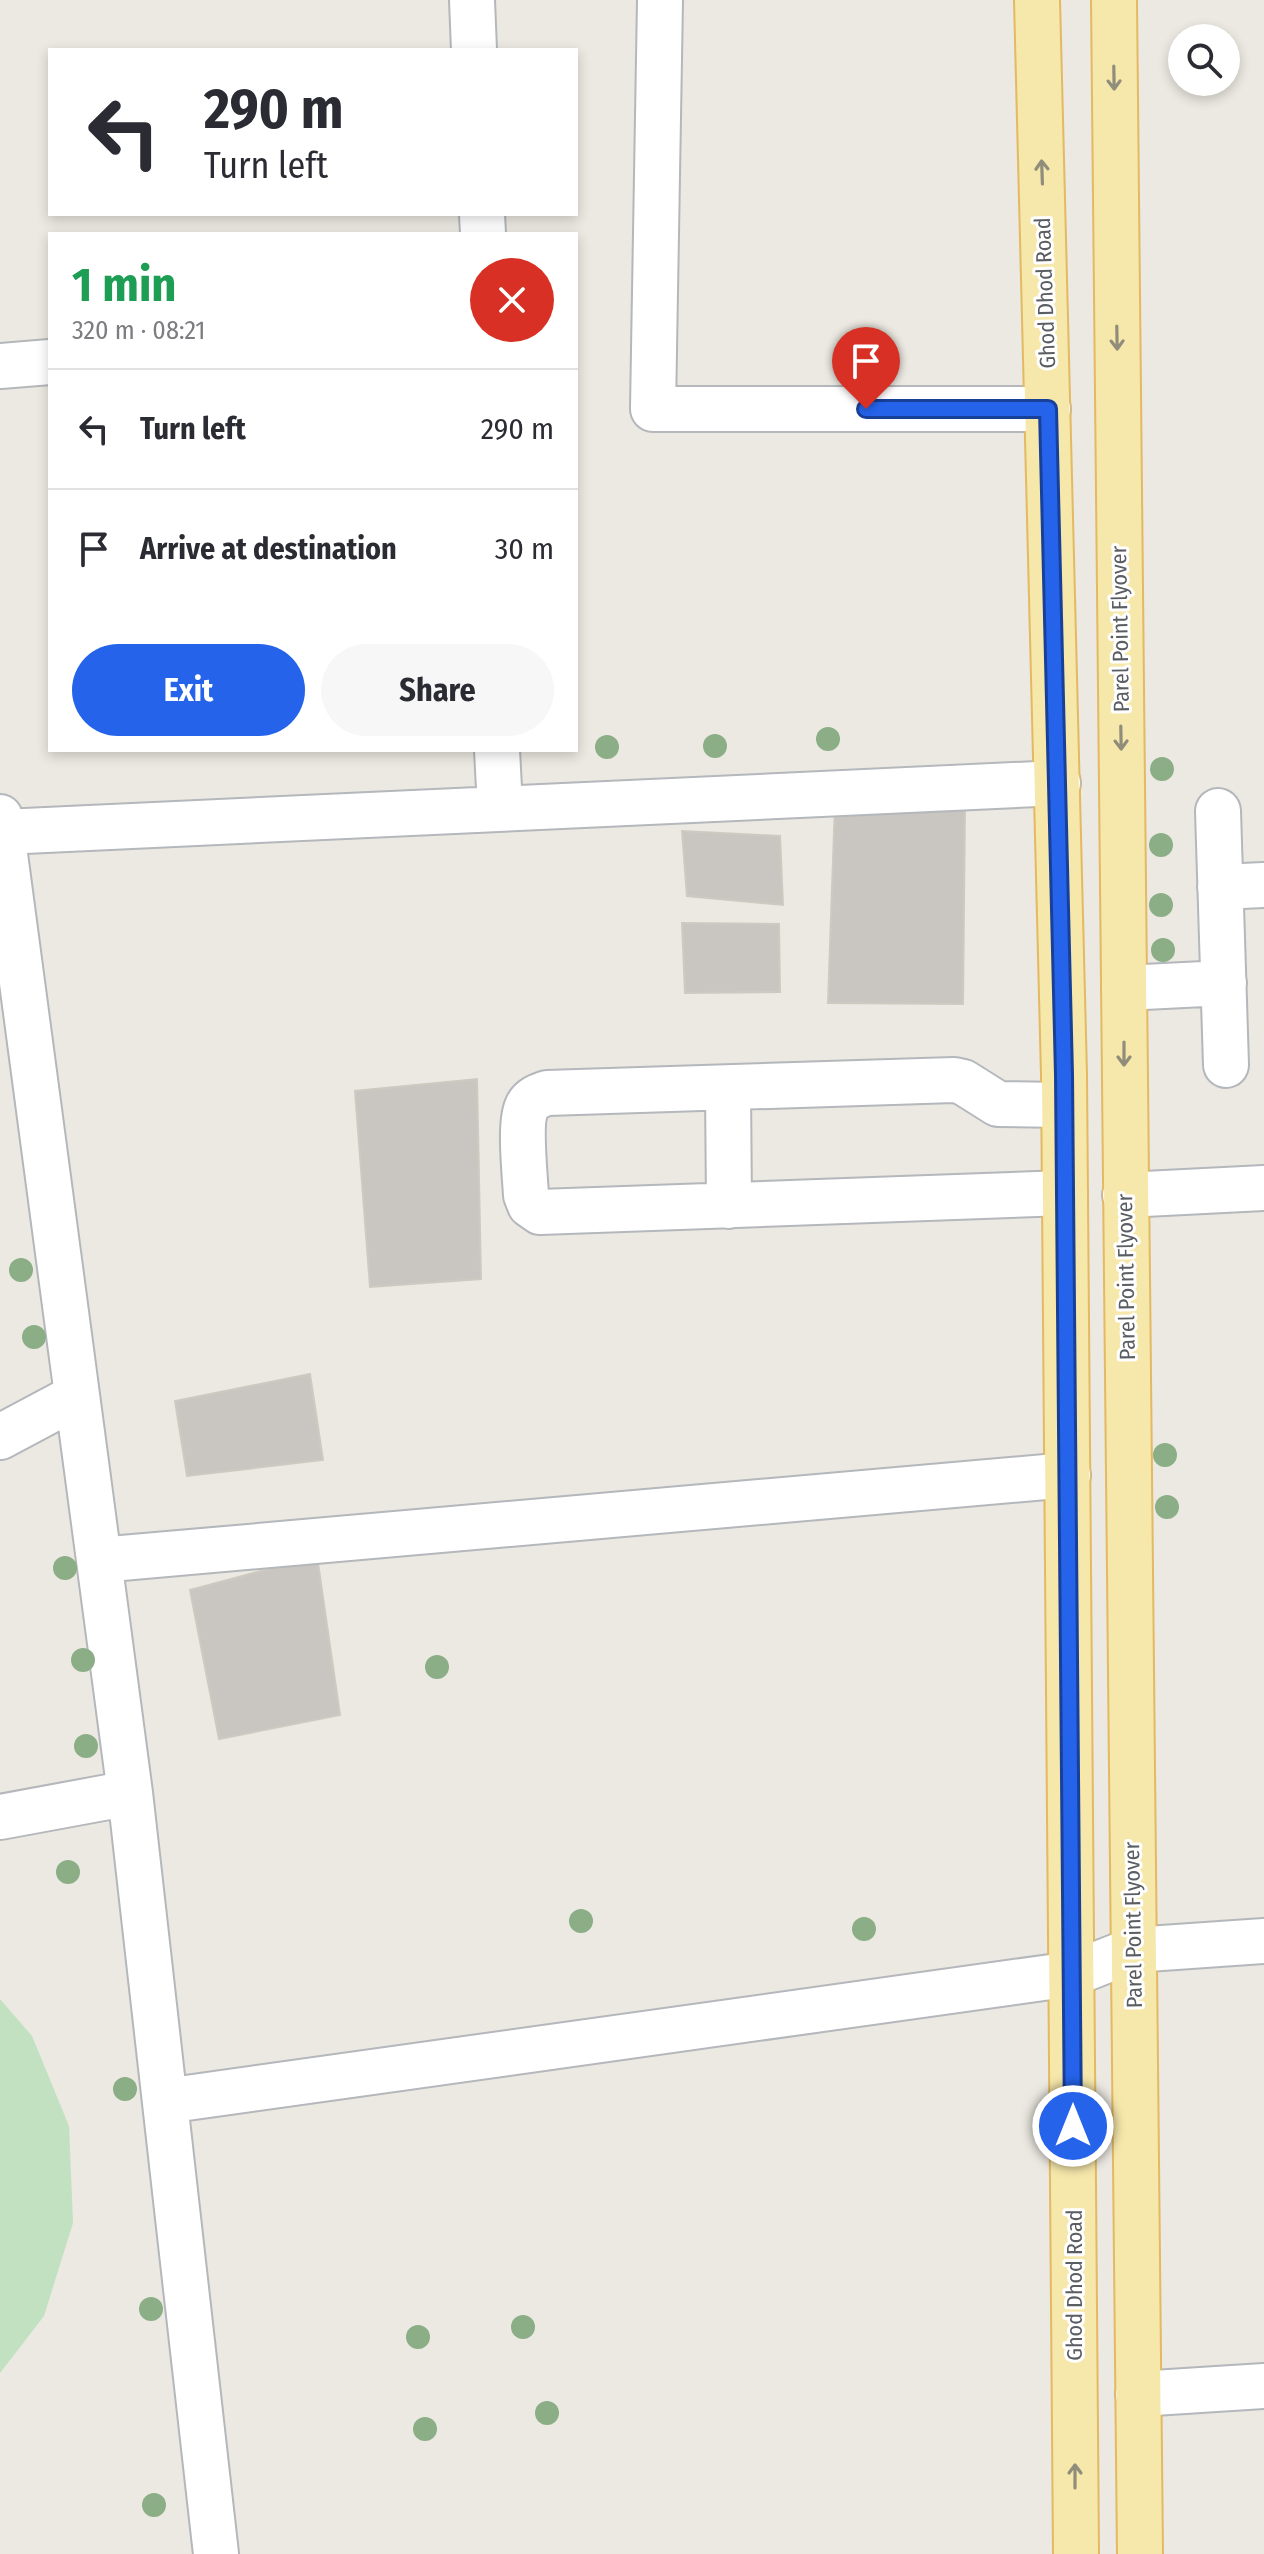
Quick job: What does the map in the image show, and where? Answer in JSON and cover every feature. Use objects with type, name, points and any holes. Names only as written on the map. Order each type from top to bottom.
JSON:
[{"type":"main road","name":"Ghod Dhod Road","points":[[1037,0],[1064,1105],[1076,2554]]},
{"type":"main road","name":"Parel Point Flyover","points":[[1114,0],[1140,2554]]},
{"type":"street","points":[[472,0],[474,48]]},
{"type":"street","points":[[660,0],[653,409],[1048,409]]},
{"type":"street","points":[[0,366],[48,362]]},
{"type":"street","points":[[497,752],[500,808]]},
{"type":"street","points":[[216,2554],[130,1793],[2,824],[500,808],[1058,783]]},
{"type":"street","points":[[1218,811],[1226,1065]]},
{"type":"street","points":[[1220,887],[1264,885]]},
{"type":"street","points":[[1124,988],[1224,983]]},
{"type":"street","points":[[1064,1105],[998,1104],[963,1082],[954,1080],[547,1093],[534,1098],[527,1107],[524,1121],[526,1195],[530,1205],[540,1212],[1065,1193]]},
{"type":"street","points":[[728,1088],[729,1206]]},
{"type":"street","points":[[1125,1195],[1264,1188]]},
{"type":"street","points":[[0,1437],[77,1396]]},
{"type":"street","points":[[99,1560],[1068,1475]]},
{"type":"street","points":[[0,1817],[130,1793]]},
{"type":"street","points":[[165,2101],[1072,1974],[1133,1950],[1264,1941]]},
{"type":"street","points":[[1138,2394],[1264,2386]]},
{"type":"green space","points":[[0,1999],[32,2036],[69,2126],[73,2223],[44,2316],[0,2373]]},
{"type":"building","points":[[835,803],[965,803],[963,1004],[828,1003]]},
{"type":"building","points":[[682,831],[780,836],[783,905],[687,896]]},
{"type":"building","points":[[682,923],[779,924],[780,992],[685,993]]},
{"type":"building","points":[[477,1079],[481,1279],[370,1287],[355,1091]]},
{"type":"building","points":[[310,1374],[323,1460],[187,1476],[175,1401]]},
{"type":"building","points":[[317,1556],[340,1715],[219,1739],[190,1590]]},
{"type":"route","points":[[866,409],[1048,409],[1064,1075],[1073,2126]]}]
